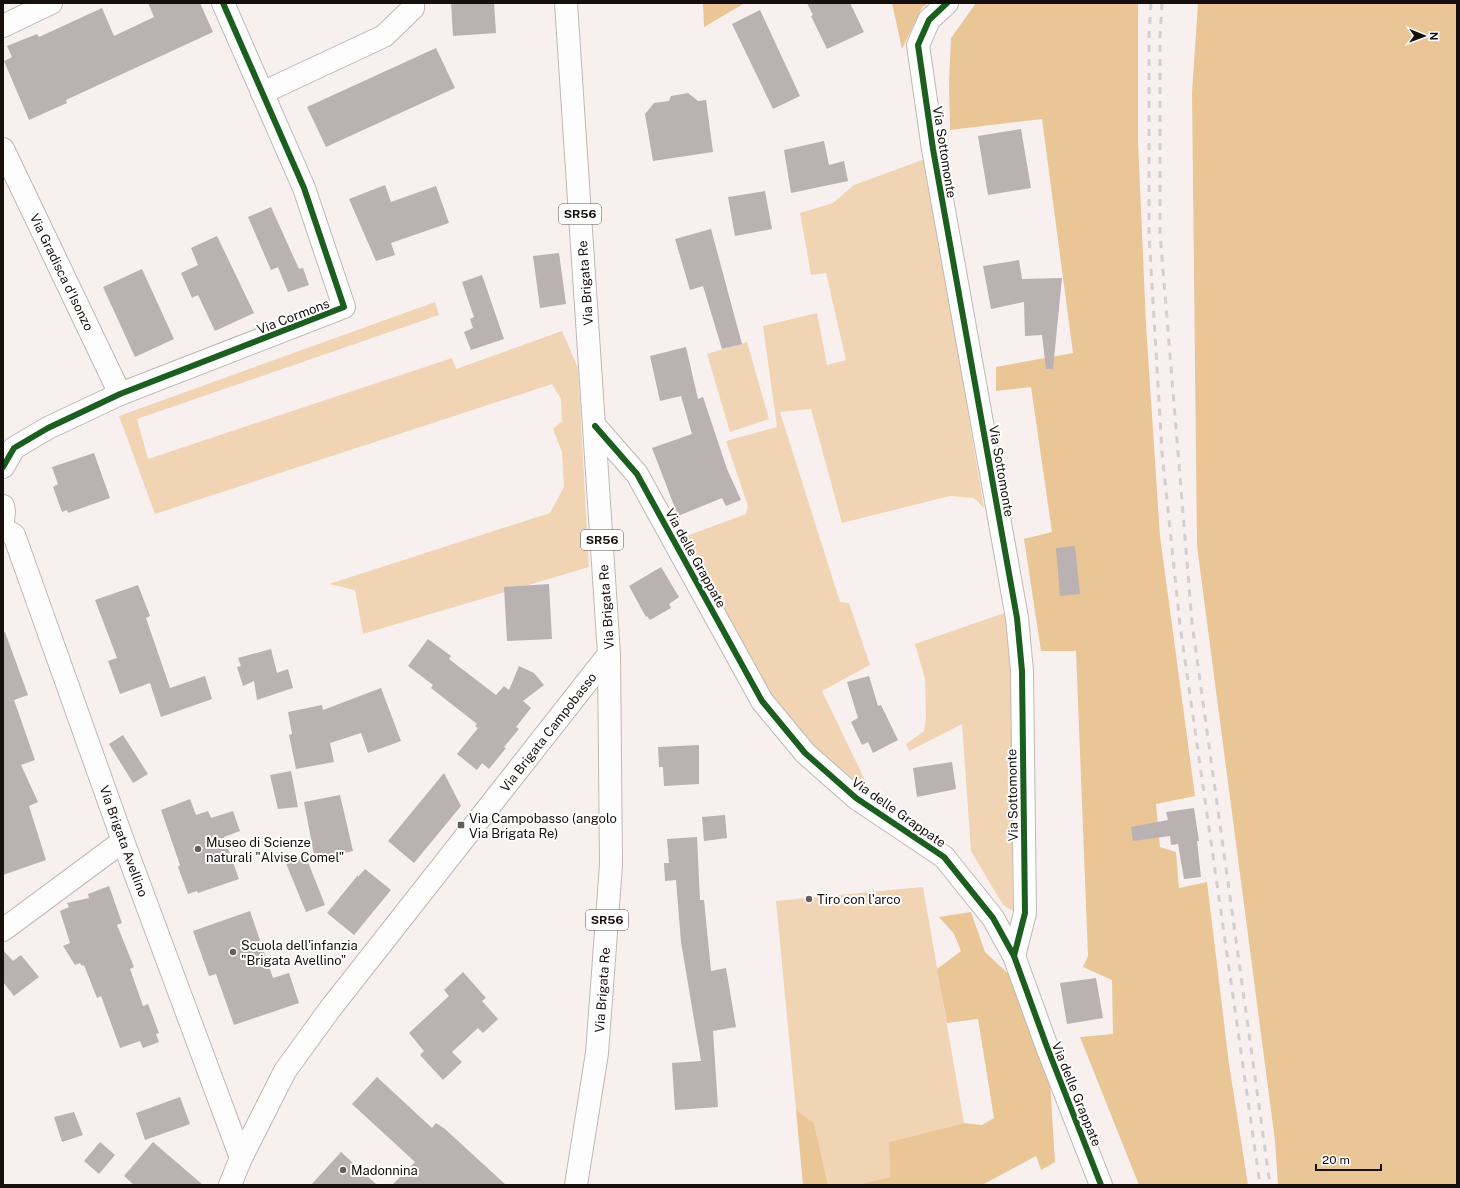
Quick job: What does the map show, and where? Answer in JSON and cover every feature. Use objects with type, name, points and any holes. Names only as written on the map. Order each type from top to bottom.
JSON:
[{"type":"street","points":[[3,26],[51,3]]},
{"type":"street","name":"Via Cormons","points":[[3,467],[14,448],[48,428],[120,394],[344,307],[304,188],[223,3]]},
{"type":"street","points":[[262,93],[384,36],[413,8],[413,3]]},
{"type":"street","name":"Via Brigata Re","points":[[566,3],[609,654],[611,865],[597,1053],[576,1185]]},
{"type":"street","name":"Via Sottomonte","points":[[947,3],[929,20],[918,45],[933,149],[1017,626],[1022,671],[1025,913],[1014,956]]},
{"type":"street","name":"Via Gradisca d'Isonzo","points":[[3,149],[120,394]]},
{"type":"street","name":"Via delle Grappate","points":[[595,426],[637,474],[762,701],[805,753],[851,793],[944,858],[993,918],[1014,956],[1047,1047],[1101,1185]]},
{"type":"street","points":[[3,506],[3,521]]},
{"type":"street","name":"Via Brigata Avellino","points":[[3,529],[14,535],[123,841],[241,1158]]},
{"type":"street","name":"Via Brigata Campobasso","points":[[230,1185],[241,1158],[285,1071],[335,1003],[609,654]]},
{"type":"street","points":[[3,930],[123,841]]},
{"type":"shaded area","points":[[703,3],[745,3],[704,27]]},
{"type":"shaded area","points":[[892,3],[928,3],[922,8],[902,49]]},
{"type":"shaded area","points":[[976,3],[1138,3],[1138,141],[1146,325],[1160,536],[1195,796],[1156,804],[1160,847],[1176,852],[1179,888],[1207,882],[1229,1064],[1248,1185],[1139,1185],[1080,1037],[1113,1034],[1112,980],[1083,967],[1088,956],[1076,651],[1041,651],[1024,539],[1052,532],[1031,387],[996,391],[996,367],[1073,353],[1042,119],[950,130],[949,82],[951,38]]},
{"type":"shaded area","points":[[1198,3],[1457,3],[1457,1185],[1278,1185],[1275,1141],[1197,546],[1192,93]]},
{"type":"shaded area","points":[[925,159],[984,508],[974,498],[950,496],[842,523],[811,409],[780,412],[840,602],[849,603],[870,665],[822,691],[873,797],[815,748],[766,687],[684,537],[746,514],[748,506],[726,441],[777,427],[763,326],[817,313],[827,365],[846,360],[826,273],[811,275],[800,213],[833,203],[854,185]]},
{"type":"shaded area","points":[[435,302],[439,315],[137,419],[148,459],[452,358],[456,369],[562,331],[578,368],[589,567],[363,634],[355,590],[329,584],[550,513],[564,487],[562,452],[553,429],[562,421],[561,399],[552,384],[155,514],[119,416]]},
{"type":"shaded area","points":[[747,342],[769,419],[730,432],[707,354]]},
{"type":"shaded area","points":[[1007,612],[1011,689],[1013,911],[1003,905],[971,851],[962,724],[909,751],[906,744],[924,731],[926,717],[925,679],[915,644]]},
{"type":"shaded area","points":[[923,887],[964,1123],[889,1142],[890,1177],[856,1185],[828,1185],[814,1123],[796,1110],[776,901]]},
{"type":"shaded area","points":[[971,912],[985,952],[1016,981],[1050,1081],[1055,1162],[1041,1170],[1036,1156],[982,1185],[856,1185],[890,1177],[889,1142],[964,1123],[982,1125],[994,1118],[978,1019],[947,1023],[937,969],[961,951],[954,934],[939,917]]},
{"type":"shaded area","points":[[796,1110],[814,1123],[828,1185],[803,1185]]},
{"type":"building","points":[[148,3],[200,3],[213,32],[66,100],[67,103],[29,120],[4,61],[12,57],[7,46],[37,34],[39,37],[102,8],[114,36],[154,17]]},
{"type":"building","points":[[451,3],[494,3],[496,33],[453,36]]},
{"type":"building","points":[[807,3],[850,3],[864,32],[827,49],[811,16],[813,15]]},
{"type":"building","points":[[760,10],[800,96],[773,109],[732,24]]},
{"type":"building","points":[[436,48],[455,88],[326,147],[307,107]]},
{"type":"building","points":[[688,93],[698,101],[706,100],[713,152],[653,161],[645,114],[654,103],[669,101],[671,96]]},
{"type":"building","points":[[1021,129],[1031,188],[988,195],[978,136]]},
{"type":"building","points":[[824,141],[829,165],[844,161],[848,181],[791,193],[784,150]]},
{"type":"building","points":[[385,185],[391,202],[436,186],[449,223],[391,243],[395,255],[376,261],[349,199]]},
{"type":"building","points":[[765,191],[772,229],[735,236],[728,197]]},
{"type":"building","points":[[271,207],[299,269],[303,268],[309,285],[288,292],[278,267],[271,270],[248,217]]},
{"type":"building","points":[[711,229],[742,344],[722,349],[703,286],[690,290],[675,239]]},
{"type":"building","points":[[217,236],[254,313],[215,331],[198,295],[192,298],[181,273],[198,265],[191,248]]},
{"type":"building","points":[[559,253],[566,304],[540,308],[533,256]]},
{"type":"building","points":[[1019,260],[1022,279],[1062,278],[1053,369],[1046,369],[1042,335],[1025,336],[1024,302],[991,309],[983,266]]},
{"type":"building","points":[[142,269],[174,339],[135,357],[103,287]]},
{"type":"building","points":[[482,275],[504,339],[471,350],[464,332],[473,328],[470,319],[474,317],[462,282]]},
{"type":"building","points":[[686,347],[698,399],[703,397],[727,469],[741,500],[726,506],[722,498],[678,516],[652,448],[692,434],[681,396],[660,401],[650,356]]},
{"type":"building","points":[[94,453],[110,498],[68,513],[67,510],[62,512],[53,487],[58,484],[52,467]]},
{"type":"building","points":[[1075,546],[1080,594],[1060,596],[1056,548]]},
{"type":"building","points":[[661,567],[679,597],[669,604],[671,608],[650,620],[647,616],[646,617],[629,586]]},
{"type":"building","points":[[549,584],[552,639],[507,641],[504,587]]},
{"type":"building","points":[[138,585],[150,616],[146,618],[170,688],[205,676],[212,699],[161,717],[150,683],[120,694],[108,661],[117,658],[95,600]]},
{"type":"building","points":[[5,632],[28,695],[14,700],[35,760],[21,765],[38,802],[29,806],[46,860],[3,875],[3,633]]},
{"type":"building","points":[[428,639],[451,656],[449,659],[496,695],[504,686],[509,690],[519,666],[534,673],[544,685],[523,701],[531,708],[516,727],[519,729],[504,747],[506,748],[489,769],[482,763],[477,770],[457,754],[478,728],[475,726],[477,724],[431,688],[433,685],[408,666]]},
{"type":"building","points":[[271,649],[277,673],[288,669],[293,688],[257,700],[254,681],[243,686],[237,667],[241,666],[238,658]]},
{"type":"building","points":[[869,676],[878,706],[881,705],[898,740],[873,753],[868,742],[862,745],[851,722],[858,718],[847,682]]},
{"type":"building","points":[[381,688],[401,741],[368,753],[361,733],[330,743],[334,762],[296,769],[289,735],[292,734],[288,712],[322,705],[323,710]]},
{"type":"building","points":[[123,735],[148,774],[133,783],[109,744]]},
{"type":"building","points":[[699,745],[699,784],[664,786],[663,767],[659,767],[658,747]]},
{"type":"building","points":[[952,762],[956,789],[917,797],[913,768]]},
{"type":"building","points":[[291,771],[298,807],[278,809],[270,775]]},
{"type":"building","points":[[444,773],[461,806],[414,863],[388,841]]},
{"type":"building","points":[[340,795],[353,851],[315,860],[304,802]]},
{"type":"building","name":"Museo di Scienze naturali \"Alvise Comel\"","points":[[190,799],[196,815],[208,811],[211,818],[233,811],[240,831],[224,837],[239,879],[198,893],[197,891],[188,894],[178,867],[180,865],[161,810]]},
{"type":"building","points":[[1194,808],[1199,841],[1197,841],[1201,877],[1184,879],[1178,844],[1171,845],[1170,836],[1133,841],[1131,827],[1168,820],[1166,812]]},
{"type":"building","points":[[725,815],[727,838],[704,841],[702,817]]},
{"type":"building","points":[[697,837],[700,900],[704,900],[711,971],[726,968],[736,1027],[713,1031],[718,1107],[675,1110],[672,1063],[701,1061],[681,942],[676,880],[665,881],[664,863],[669,863],[667,839]]},
{"type":"building","points":[[306,857],[325,905],[306,912],[285,861]]},
{"type":"building","points":[[365,869],[391,890],[354,935],[327,913],[358,875],[358,877]]},
{"type":"building","points":[[109,886],[122,923],[117,925],[134,967],[130,969],[143,1006],[148,1004],[159,1033],[156,1034],[159,1042],[143,1048],[140,1041],[120,1048],[101,996],[97,998],[84,965],[82,966],[80,963],[75,965],[63,946],[70,943],[60,911],[69,907],[67,903],[89,898],[88,894]]},
{"type":"building","name":"Scuola dell'infanzia \"Brigata Avellino\"","points":[[250,911],[273,978],[289,973],[299,1003],[234,1025],[216,974],[209,976],[193,931]]},
{"type":"building","points":[[3,950],[13,961],[21,955],[39,977],[14,996],[3,982]]},
{"type":"building","points":[[463,972],[486,998],[482,1001],[498,1019],[483,1033],[478,1028],[452,1052],[462,1062],[443,1080],[420,1055],[424,1051],[409,1033],[449,996],[444,990]]},
{"type":"building","points":[[1096,978],[1103,1018],[1067,1024],[1060,983]]},
{"type":"building","points":[[377,1077],[432,1128],[436,1123],[445,1129],[506,1185],[392,1185],[415,1162],[352,1104]]},
{"type":"building","points":[[180,1097],[190,1124],[145,1140],[136,1113]]},
{"type":"building","points":[[74,1112],[83,1135],[62,1142],[54,1117]]},
{"type":"building","points":[[100,1142],[115,1155],[99,1174],[84,1161]]},
{"type":"building","points":[[153,1142],[203,1185],[134,1185],[124,1176]]},
{"type":"building","name":"Madonnina","points":[[341,1152],[377,1185],[311,1185]]},
{"type":"railway","points":[[1151,3],[1149,36],[1149,234],[1162,452],[1180,625],[1260,1185]]},
{"type":"railway","points":[[1162,3],[1160,36],[1160,233],[1192,623],[1270,1185]]},
{"type":"cycle path","points":[[3,467],[14,448],[48,428],[120,394],[344,307],[304,188],[223,3]]},
{"type":"cycle path","points":[[947,3],[929,20],[918,45],[933,149],[1017,618],[1022,671],[1025,913],[1014,956]]},
{"type":"cycle path","points":[[595,426],[637,474],[762,701],[805,753],[856,798],[944,857],[993,918],[1014,956],[1047,1047],[1101,1185]]},
{"type":"place","name":"Via Campobasso (angolo Via Brigata Re)","points":[[461,825]]},
{"type":"place","name":"Museo di Scienze naturali \"Alvise Comel\"","points":[[198,849]]},
{"type":"place","name":"Tiro con l'arco","points":[[809,899]]},
{"type":"place","name":"Scuola dell'infanzia \"Brigata Avellino\"","points":[[233,952]]},
{"type":"place","name":"Madonnina","points":[[343,1170]]}]
